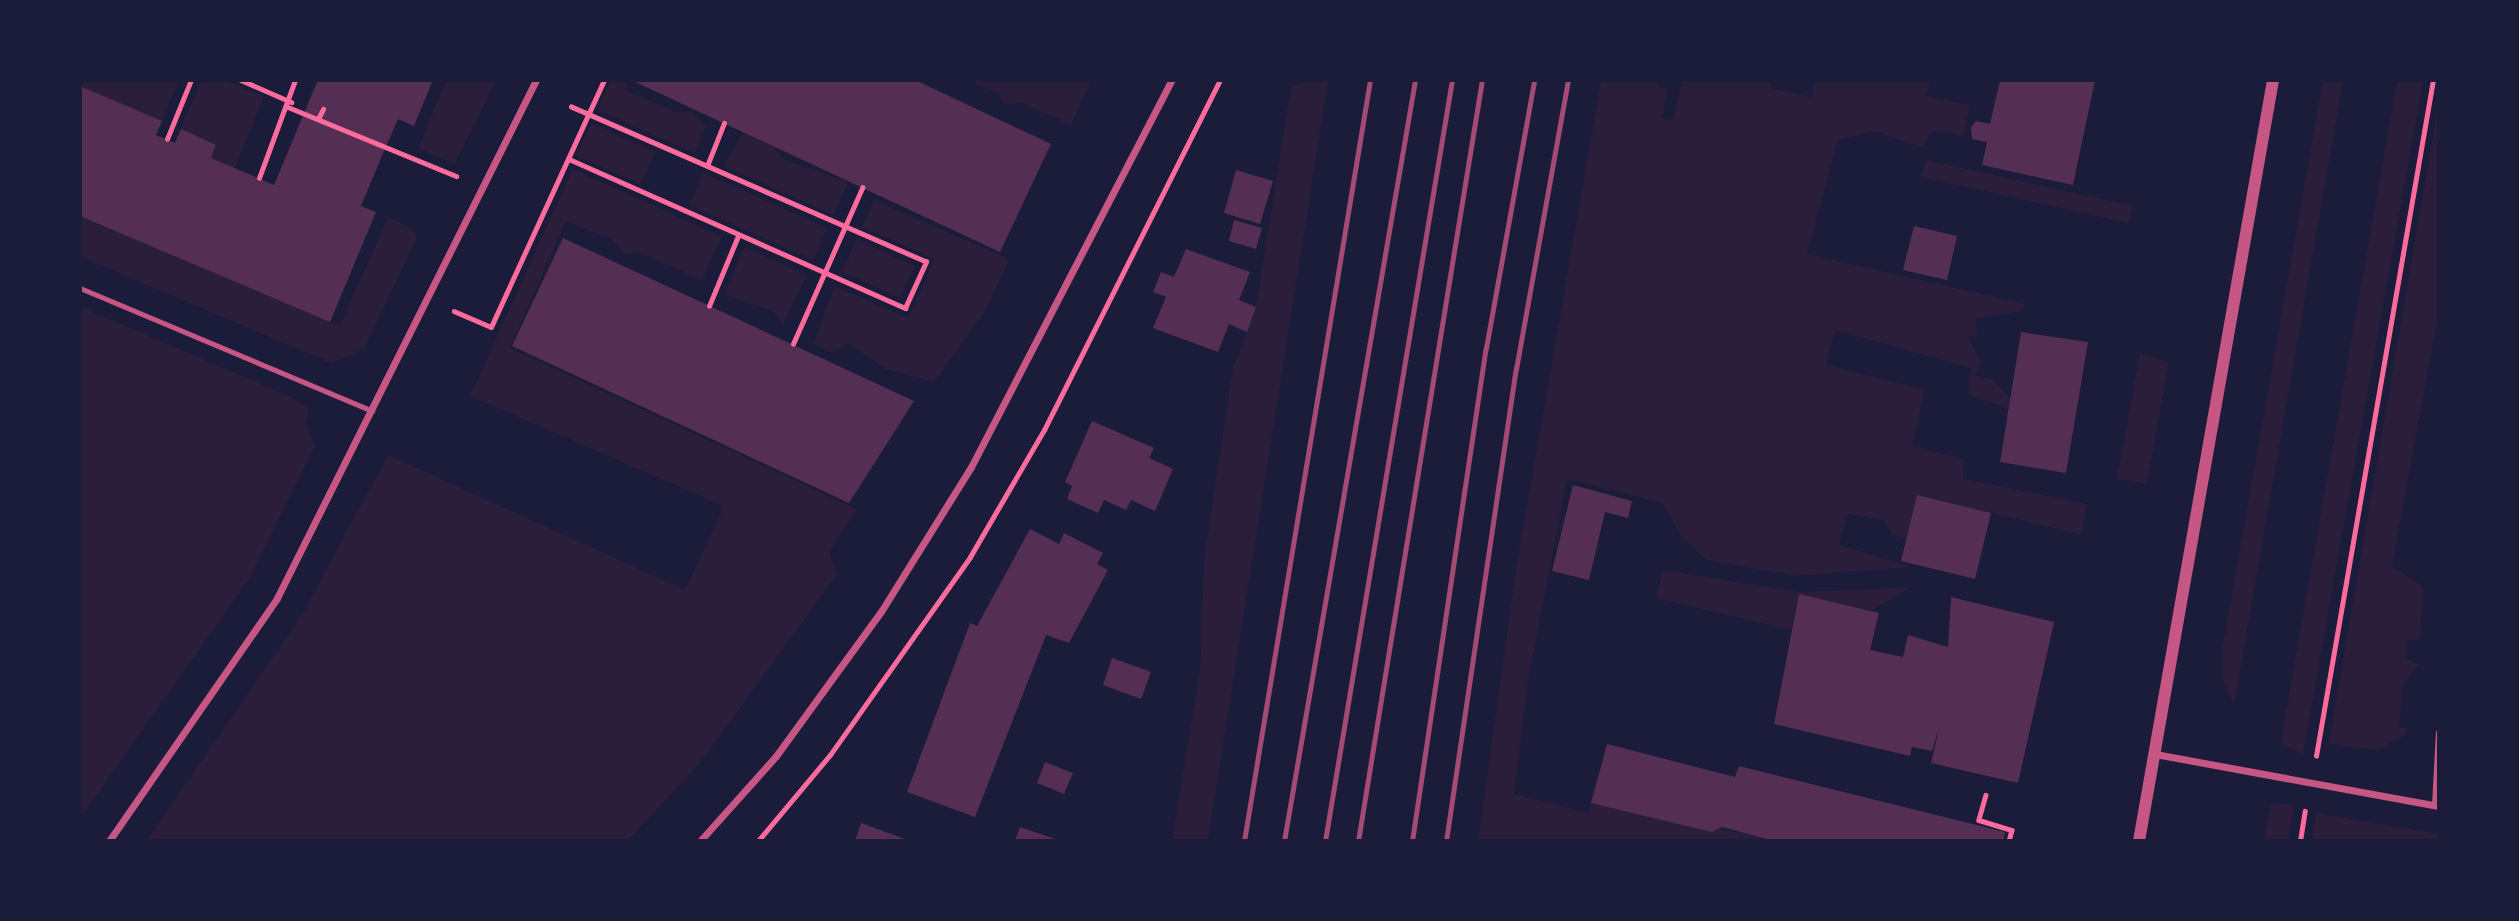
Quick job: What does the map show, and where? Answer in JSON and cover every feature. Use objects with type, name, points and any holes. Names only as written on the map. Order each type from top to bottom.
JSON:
[{"type":"street","points":[[110,841],[277,597],[536,80]]},
{"type":"street","points":[[701,841],[784,745],[882,610],[964,478],[1172,80]]},
{"type":"street","points":[[2139,841],[2273,80]]},
{"type":"street","points":[[2155,754],[2436,805]]},
{"type":"lane","points":[[80,288],[372,411]]},
{"type":"lane","points":[[2436,805],[2438,732]]},
{"type":"path","points":[[166,139],[191,80]]},
{"type":"path","points":[[241,80],[318,119],[458,177]]},
{"type":"path","points":[[259,178],[290,105],[295,80]]},
{"type":"path","points":[[450,309],[491,327],[604,80]]},
{"type":"path","points":[[758,841],[830,755],[970,557],[1044,430],[1220,80]]},
{"type":"path","points":[[2318,747],[2433,80]]},
{"type":"path","points":[[569,159],[905,308],[926,262],[571,107]]},
{"type":"path","points":[[318,119],[323,109]]},
{"type":"path","points":[[707,166],[724,123]]},
{"type":"path","points":[[793,344],[862,188]]},
{"type":"path","points":[[709,306],[738,236]]},
{"type":"path","points":[[1986,795],[1979,820],[2012,830],[2009,841]]},
{"type":"path","points":[[2300,841],[2306,807]]},
{"type":"shaded area","points":[[1091,80],[1071,125],[1022,103],[1006,105],[998,93],[970,81]]},
{"type":"shaded area","points":[[1310,80],[1328,81],[1208,840],[1172,840],[1200,669],[1204,560],[1233,368],[1256,307],[1291,86]]},
{"type":"shaded area","points":[[2323,80],[2343,81],[2234,705],[2222,679],[2223,645]]},
{"type":"shaded area","points":[[81,81],[179,81],[162,121],[81,86]]},
{"type":"shaded area","points":[[201,81],[226,81],[264,96],[235,168],[211,158],[216,145],[181,129]]},
{"type":"shaded area","points":[[446,81],[496,81],[455,164],[418,148]]},
{"type":"shaded area","points":[[610,81],[629,81],[625,90],[675,112],[690,111],[706,126],[695,153],[597,110]]},
{"type":"shaded area","points":[[1601,81],[1658,81],[1658,87],[1668,89],[1662,118],[1673,121],[1682,81],[1771,81],[1770,88],[1812,97],[1815,81],[1930,81],[1926,96],[1970,105],[1963,136],[1932,130],[1923,148],[1875,131],[1838,140],[1807,254],[2025,304],[2023,311],[1976,318],[1977,335],[1968,337],[1981,362],[1975,376],[1992,379],[2011,399],[2009,408],[1969,395],[1971,368],[1835,330],[1826,365],[1925,390],[1912,446],[1964,459],[1963,479],[2087,504],[2082,535],[1918,495],[1906,539],[1893,535],[1883,520],[1848,514],[1839,545],[1911,567],[1797,576],[1707,560],[1683,539],[1663,503],[1567,479],[1529,675],[1514,794],[1588,813],[1591,803],[1774,840],[1478,841],[1516,569]]},
{"type":"shaded area","points":[[2397,81],[2423,81],[2303,754],[2282,745],[2283,729]]},
{"type":"shaded area","points":[[2438,107],[2438,316],[2392,566],[2423,587],[2420,639],[2406,641],[2406,659],[2419,664],[2403,685],[2399,727],[2407,728],[2405,735],[2377,751],[2329,743]]},
{"type":"shaded area","points":[[591,123],[655,152],[640,184],[576,156]]},
{"type":"shaded area","points":[[743,133],[774,147],[784,160],[848,182],[834,215],[724,166]]},
{"type":"shaded area","points":[[1926,160],[2133,206],[2129,223],[1921,177]]},
{"type":"shaded area","points":[[573,169],[722,237],[702,280],[640,253],[624,254],[614,241],[566,221],[510,348],[857,509],[829,552],[837,574],[700,763],[628,840],[147,840],[302,615],[388,455],[685,590],[724,506],[470,396]]},
{"type":"shaded area","points":[[703,173],[827,228],[813,260],[689,205]]},
{"type":"shaded area","points":[[874,200],[1009,259],[987,308],[934,382],[886,369],[849,344],[831,352],[814,344],[834,286],[908,318],[935,259],[862,227]]},
{"type":"shaded area","points":[[81,216],[340,326],[388,217],[413,229],[417,238],[364,349],[331,363],[81,257]]},
{"type":"shaded area","points":[[856,240],[915,266],[900,298],[842,272]]},
{"type":"shaded area","points":[[745,247],[807,275],[783,325],[773,311],[724,294]]},
{"type":"shaded area","points":[[81,307],[293,398],[309,409],[306,423],[315,446],[249,579],[81,817]]},
{"type":"shaded area","points":[[2140,353],[2169,362],[2147,484],[2117,479]]},
{"type":"shaded area","points":[[1663,570],[1799,592],[1909,588],[1872,611],[1799,594],[1791,630],[1656,598]]},
{"type":"shaded area","points":[[2271,803],[2294,806],[2288,840],[2264,840]]},
{"type":"shaded area","points":[[2316,813],[2438,834],[2438,840],[2312,840]]},
{"type":"building","points":[[318,80],[433,80],[414,126],[398,119],[381,158],[361,206],[376,212],[330,322],[80,216],[80,86],[162,121],[156,135],[175,143],[181,129],[216,145],[211,158],[274,185]]},
{"type":"building","points":[[631,80],[915,80],[1051,144],[1000,252]]},
{"type":"building","points":[[2000,80],[2095,80],[2073,185],[1982,165],[1987,142],[1972,139],[1971,127],[1976,121],[1990,124]]},
{"type":"building","points":[[1236,170],[1273,181],[1260,224],[1224,213]]},
{"type":"building","points":[[1234,220],[1262,228],[1256,249],[1229,241]]},
{"type":"building","points":[[1914,226],[1957,236],[1947,280],[1903,270]]},
{"type":"building","points":[[563,238],[914,401],[849,503],[512,346]]},
{"type":"building","points":[[1186,249],[1250,272],[1239,300],[1256,307],[1247,332],[1229,324],[1218,352],[1153,328],[1166,297],[1153,292],[1161,272],[1174,277]]},
{"type":"building","points":[[2021,332],[2088,342],[2066,473],[2000,462]]},
{"type":"building","points":[[1092,421],[1154,448],[1149,458],[1173,469],[1155,511],[1131,500],[1126,510],[1104,500],[1098,513],[1067,499],[1072,486],[1065,482]]},
{"type":"building","points":[[1573,485],[1632,501],[1628,518],[1605,512],[1589,580],[1552,571]]},
{"type":"building","points":[[1917,495],[1991,513],[1975,579],[1901,561]]},
{"type":"building","points":[[1030,529],[1059,544],[1064,533],[1103,553],[1097,564],[1108,570],[1069,643],[1046,635],[975,817],[907,792],[970,623],[977,626]]},
{"type":"building","points":[[1799,594],[1879,613],[1870,650],[1903,657],[1908,635],[1948,647],[1951,597],[2054,622],[2018,783],[1931,763],[1940,725],[1932,751],[1912,747],[1910,756],[1774,724]]},
{"type":"building","points":[[1112,658],[1151,672],[1141,699],[1103,685]]},
{"type":"building","points":[[1607,744],[1735,777],[1739,766],[2005,832],[2003,841],[1774,841],[1722,827],[1712,832],[1591,803]]},
{"type":"building","points":[[1045,762],[1073,773],[1064,794],[1037,783]]},
{"type":"building","points":[[861,823],[908,840],[908,841],[855,841]]},
{"type":"building","points":[[1020,827],[1058,840],[1058,841],[1015,841]]},
{"type":"railway","points":[[1244,841],[1370,80]]},
{"type":"railway","points":[[1284,841],[1415,80]]},
{"type":"railway","points":[[1325,841],[1452,80]]},
{"type":"railway","points":[[1358,841],[1482,80]]},
{"type":"railway","points":[[1412,841],[1486,348],[1534,80]]},
{"type":"railway","points":[[1446,841],[1516,369],[1568,80]]}]
